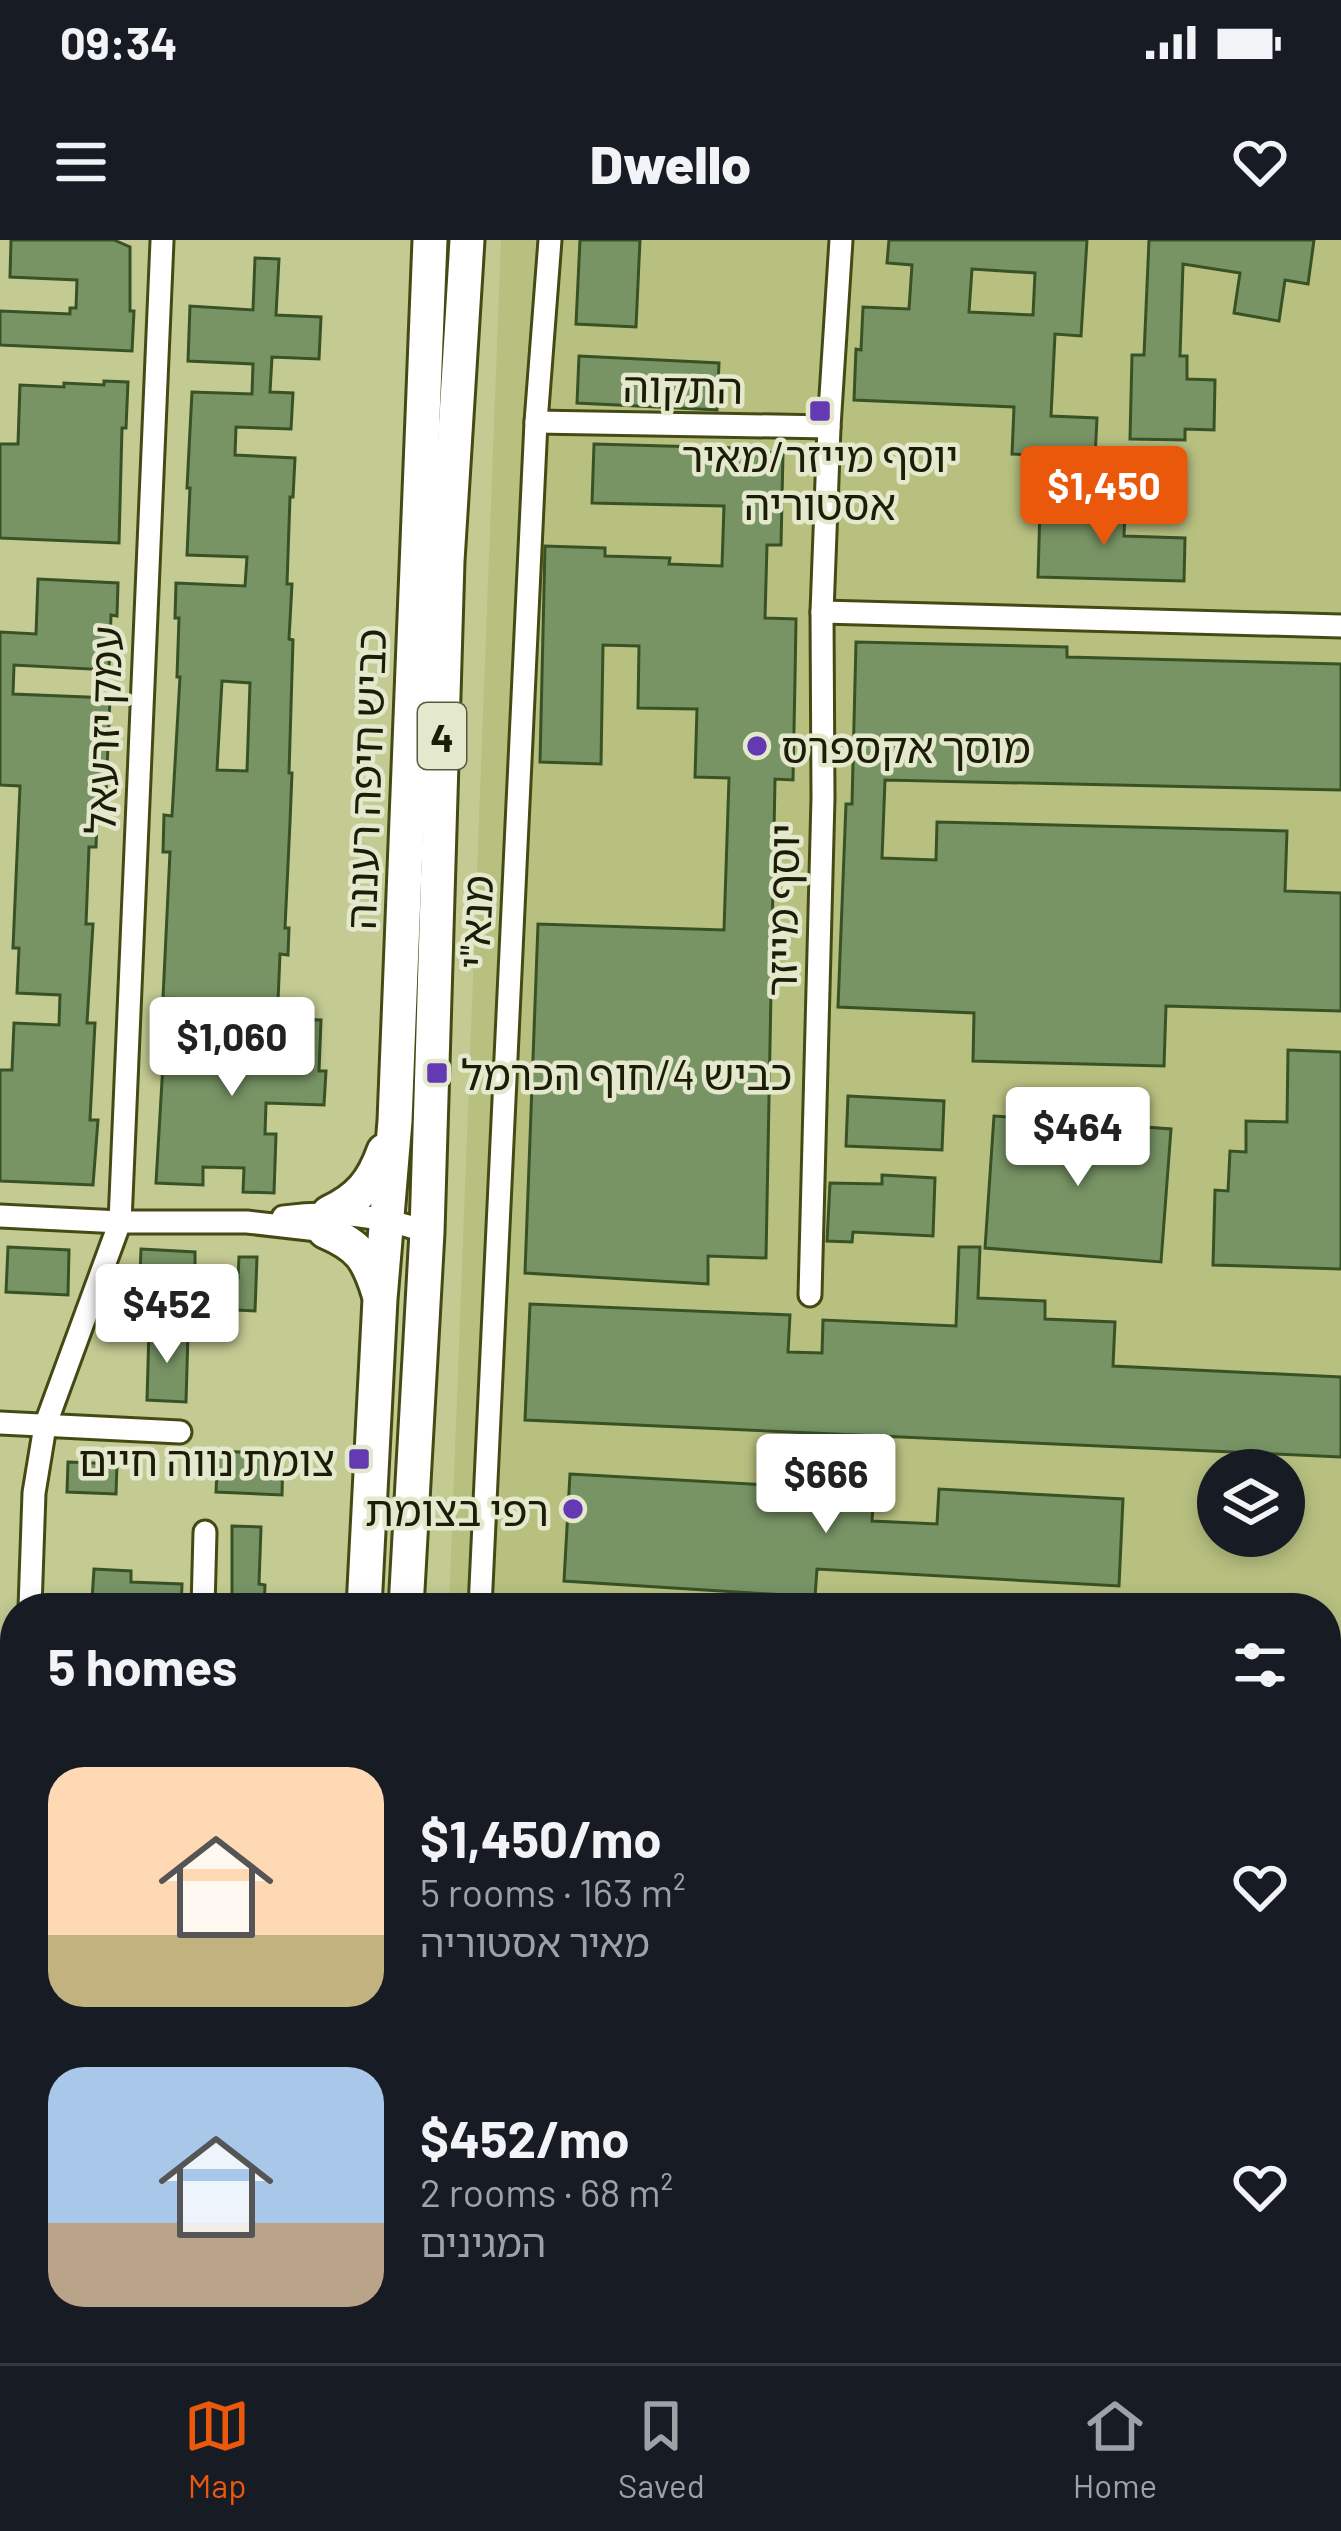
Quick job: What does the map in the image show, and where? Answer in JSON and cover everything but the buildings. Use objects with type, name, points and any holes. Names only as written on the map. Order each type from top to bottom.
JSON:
[{"type":"highway","name":"כביש חיפה רעננה","points":[[365,1593],[380,1298],[395,1121],[430,240]]},
{"type":"highway","name":"כביש חיפה רעננה","points":[[407,1593],[427,1232],[447,561],[467,240]]},
{"type":"highway","points":[[380,1298],[358,1249],[327,1222],[364,1191],[377,1171],[395,1121]]},
{"type":"street","name":"מנא\"י","points":[[481,1593],[536,422],[550,240]]},
{"type":"street","name":"יוסף מייזר","points":[[810,1294],[823,798],[822,612],[841,240]]},
{"type":"street","name":"עמק יזרעאל","points":[[31,1593],[34,1493],[45,1426],[120,1222],[162,241]]},
{"type":"street","name":"התקוה","points":[[536,422],[829,428]]},
{"type":"street","points":[[822,612],[1341,626]]},
{"type":"street","points":[[0,1216],[120,1222],[327,1222],[427,1232]]},
{"type":"street","points":[[0,1424],[181,1432]]},
{"type":"street","points":[[203,1593],[205,1532]]},
{"type":"shaded area","points":[[501,240],[1341,240],[1341,1593],[450,1593]]},
{"type":"place","name":"יוסף מייזר/מאיר אסטוריה","points":[[820,411]]},
{"type":"place","name":"מוסך אקספרס","points":[[757,746]]},
{"type":"place","name":"כביש 4/חוף הכרמל","points":[[437,1073]]},
{"type":"place","name":"צומת נווה חיים","points":[[359,1459]]},
{"type":"place","name":"רפי בצומת","points":[[573,1509]]}]
